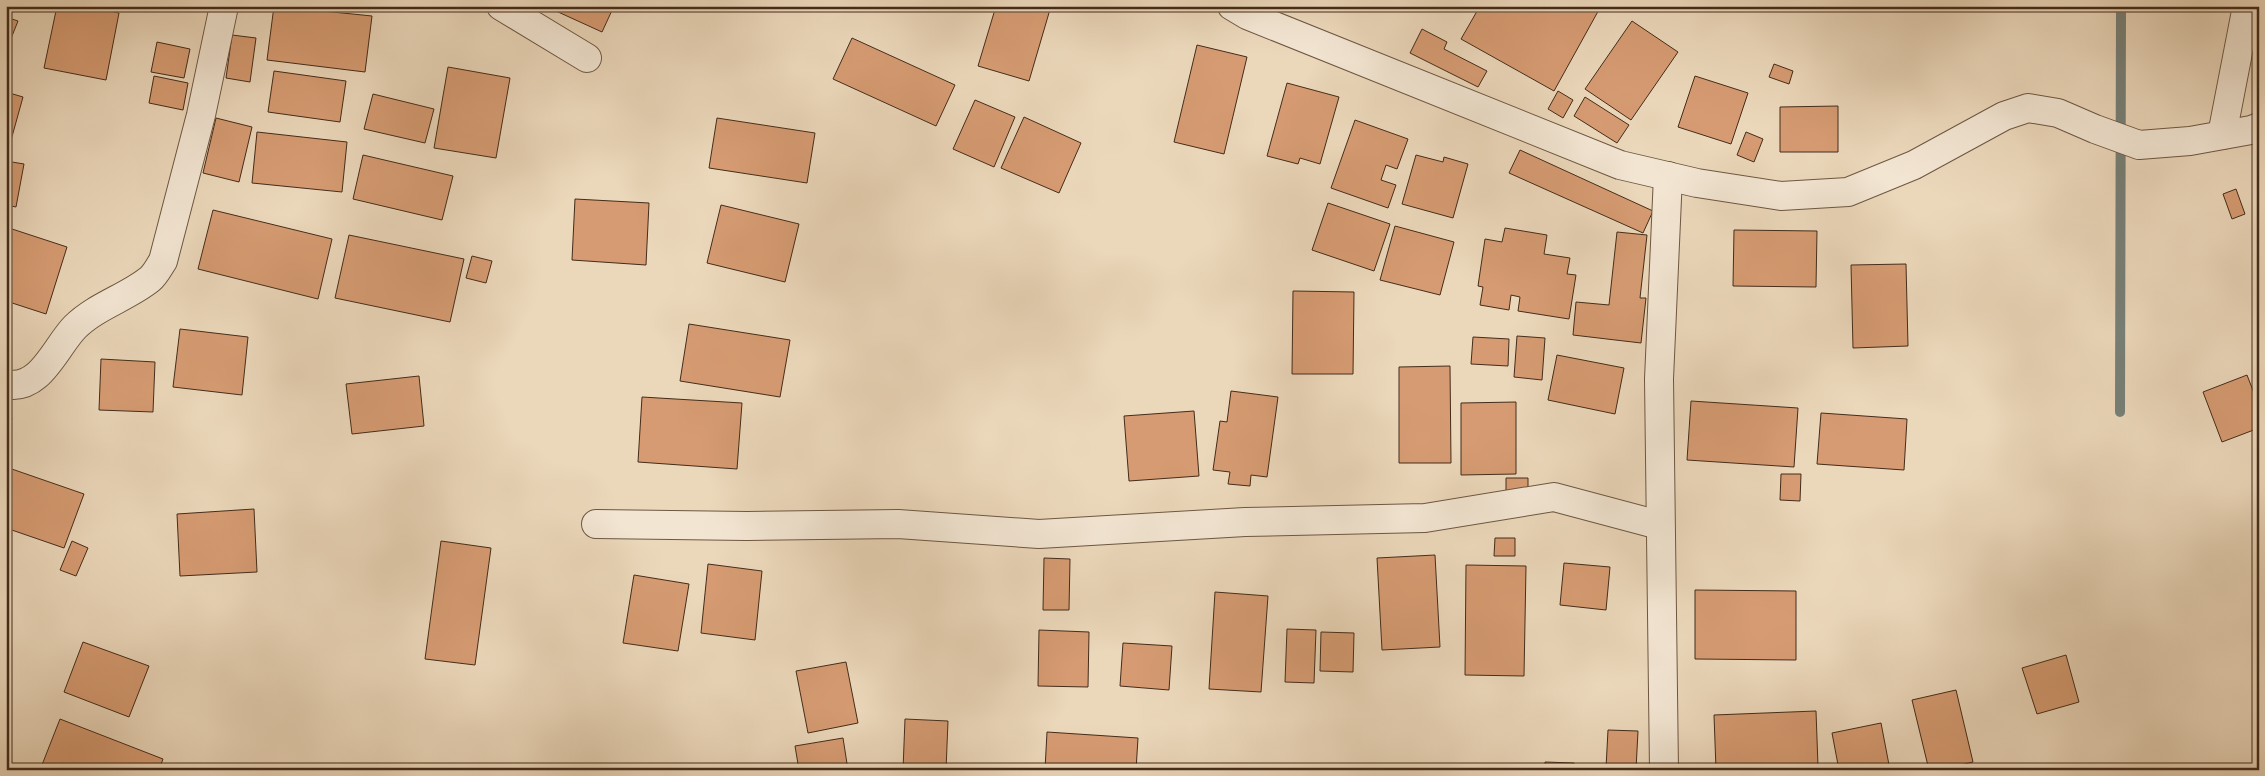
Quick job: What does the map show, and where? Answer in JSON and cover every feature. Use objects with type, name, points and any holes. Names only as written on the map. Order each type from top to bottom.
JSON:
[{"type":"street","points":[[6,384],[16,386],[28,382],[40,372],[67,335],[82,320],[151,279],[163,261],[201,115],[224,6]]},
{"type":"street","points":[[501,6],[587,58]]},
{"type":"street","points":[[1232,6],[1247,15],[1531,131],[1620,165],[1668,176],[1781,196],[1848,192],[1914,165],[2004,116],[2028,108],[2058,113],[2099,131],[2139,145],[2190,141],[2259,127]]},
{"type":"street","points":[[2222,136],[2248,6]]},
{"type":"street","points":[[1664,770],[1658,380],[1668,176]]},
{"type":"street","points":[[596,524],[747,526],[898,524],[1039,534],[1245,522],[1425,518],[1554,497],[1659,525]]},
{"type":"building","points":[[57,6],[86,6],[119,13],[106,80],[44,68]]},
{"type":"building","points":[[274,6],[372,16],[365,72],[267,60]]},
{"type":"building","points":[[545,6],[614,6],[602,32]]},
{"type":"building","points":[[996,6],[1051,6],[1029,81],[978,66]]},
{"type":"building","points":[[1480,6],[1601,6],[1554,91],[1461,39]]},
{"type":"building","points":[[6,17],[18,21],[6,51]]},
{"type":"building","points":[[1632,21],[1678,52],[1631,120],[1585,89]]},
{"type":"building","points":[[1422,29],[1447,42],[1444,49],[1487,71],[1478,87],[1410,53]]},
{"type":"building","points":[[232,35],[256,38],[250,82],[226,78]]},
{"type":"building","points":[[852,38],[955,85],[936,126],[833,79]]},
{"type":"building","points":[[157,42],[190,49],[184,78],[151,72]]},
{"type":"building","points":[[1197,45],[1247,57],[1224,154],[1174,142]]},
{"type":"building","points":[[1774,64],[1793,71],[1789,84],[1769,77]]},
{"type":"building","points":[[448,67],[510,78],[496,158],[434,148]]},
{"type":"building","points":[[274,71],[346,81],[340,122],[268,112]]},
{"type":"building","points":[[154,76],[188,83],[183,110],[149,103]]},
{"type":"building","points":[[1695,76],[1748,93],[1731,144],[1678,127]]},
{"type":"building","points":[[1287,83],[1339,97],[1320,164],[1300,158],[1298,164],[1267,156]]},
{"type":"building","points":[[1558,91],[1573,100],[1563,118],[1548,109]]},
{"type":"building","points":[[6,92],[23,97],[8,151],[6,150]]},
{"type":"building","points":[[373,94],[434,109],[425,143],[364,129]]},
{"type":"building","points":[[1585,97],[1629,125],[1617,143],[1574,116]]},
{"type":"building","points":[[975,100],[1015,117],[994,167],[953,149]]},
{"type":"building","points":[[1838,106],[1838,152],[1780,152],[1780,107]]},
{"type":"building","points":[[1024,117],[1081,143],[1059,193],[1001,168]]},
{"type":"building","points":[[216,118],[252,127],[239,182],[203,173]]},
{"type":"building","points":[[717,118],[815,133],[807,183],[709,168]]},
{"type":"building","points":[[1355,120],[1408,139],[1397,169],[1386,165],[1381,180],[1396,185],[1388,208],[1331,188]]},
{"type":"building","points":[[257,132],[347,142],[342,192],[252,183]]},
{"type":"building","points":[[1746,132],[1763,139],[1754,162],[1737,155]]},
{"type":"building","points":[[1520,150],[1653,211],[1643,233],[1509,173]]},
{"type":"building","points":[[363,155],[453,176],[442,220],[353,199]]},
{"type":"building","points":[[1416,155],[1443,162],[1444,157],[1468,164],[1453,218],[1402,204]]},
{"type":"building","points":[[6,161],[24,164],[16,207],[6,205]]},
{"type":"building","points":[[2236,189],[2245,214],[2232,219],[2223,194]]},
{"type":"building","points":[[575,199],[649,203],[646,265],[572,260]]},
{"type":"building","points":[[1328,203],[1390,224],[1374,271],[1312,250]]},
{"type":"building","points":[[721,205],[799,224],[785,282],[707,263]]},
{"type":"building","points":[[213,210],[332,239],[318,299],[198,269]]},
{"type":"building","points":[[1395,226],[1454,242],[1440,295],[1380,280]]},
{"type":"building","points":[[6,227],[67,247],[46,314],[6,301]]},
{"type":"building","points":[[1505,228],[1547,235],[1544,254],[1570,258],[1567,274],[1576,275],[1569,319],[1518,311],[1520,297],[1511,295],[1509,310],[1480,305],[1483,287],[1478,286],[1485,239],[1502,242]]},
{"type":"building","points":[[1734,230],[1817,231],[1816,287],[1733,286]]},
{"type":"building","points":[[1617,232],[1647,235],[1640,298],[1646,298],[1641,343],[1573,335],[1576,302],[1609,305]]},
{"type":"building","points":[[349,235],[464,259],[450,322],[335,298]]},
{"type":"building","points":[[472,256],[492,261],[486,283],[466,278]]},
{"type":"building","points":[[1906,264],[1908,346],[1853,348],[1851,265]]},
{"type":"building","points":[[1293,291],[1354,292],[1353,374],[1292,374]]},
{"type":"building","points":[[689,324],[790,340],[780,397],[680,381]]},
{"type":"building","points":[[180,329],[248,337],[242,395],[173,387]]},
{"type":"building","points":[[1517,336],[1545,338],[1542,380],[1514,377]]},
{"type":"building","points":[[1473,337],[1509,339],[1508,366],[1471,364]]},
{"type":"building","points":[[1557,355],[1624,368],[1615,414],[1548,400]]},
{"type":"building","points":[[101,359],[155,362],[153,412],[99,410]]},
{"type":"building","points":[[1450,366],[1451,463],[1399,463],[1399,367]]},
{"type":"building","points":[[2247,375],[2259,406],[2259,428],[2222,442],[2203,392]]},
{"type":"building","points":[[419,376],[424,426],[352,434],[346,384]]},
{"type":"building","points":[[1231,391],[1278,397],[1267,477],[1251,475],[1250,486],[1228,484],[1230,472],[1213,470],[1220,421],[1227,422]]},
{"type":"building","points":[[642,397],[742,403],[737,469],[638,462]]},
{"type":"building","points":[[1691,401],[1798,408],[1794,467],[1687,460]]},
{"type":"building","points":[[1516,402],[1516,474],[1461,475],[1461,403]]},
{"type":"building","points":[[1194,411],[1199,476],[1129,481],[1124,416]]},
{"type":"building","points":[[1821,413],[1907,419],[1904,470],[1817,464]]},
{"type":"building","points":[[6,417],[12,418],[6,444]]},
{"type":"building","points":[[6,467],[84,494],[64,548],[6,528]]},
{"type":"building","points":[[1781,474],[1801,474],[1800,501],[1780,500]]},
{"type":"building","points":[[1506,478],[1528,478],[1528,496],[1506,495]]},
{"type":"building","points":[[254,509],[257,572],[180,576],[177,514]]},
{"type":"building","points":[[1495,538],[1515,538],[1515,556],[1494,556]]},
{"type":"building","points":[[72,541],[88,548],[76,576],[60,570]]},
{"type":"building","points":[[441,541],[491,548],[475,665],[425,659]]},
{"type":"building","points":[[1435,555],[1440,647],[1382,650],[1377,558]]},
{"type":"building","points":[[1044,558],[1070,559],[1069,610],[1043,610]]},
{"type":"building","points":[[1564,563],[1610,567],[1606,610],[1560,605]]},
{"type":"building","points":[[708,564],[762,571],[755,640],[701,633]]},
{"type":"building","points":[[1466,565],[1526,566],[1524,676],[1465,675]]},
{"type":"building","points":[[634,575],[689,584],[678,651],[623,643]]},
{"type":"building","points":[[1695,590],[1796,591],[1796,660],[1695,659]]},
{"type":"building","points":[[1215,592],[1268,596],[1261,692],[1209,689]]},
{"type":"building","points":[[1287,629],[1316,630],[1314,683],[1285,682]]},
{"type":"building","points":[[1039,630],[1089,632],[1088,687],[1038,686]]},
{"type":"building","points":[[1321,632],[1354,633],[1353,672],[1320,671]]},
{"type":"building","points":[[83,642],[149,666],[129,717],[64,692]]},
{"type":"building","points":[[1123,643],[1172,646],[1169,690],[1120,686]]},
{"type":"building","points":[[2066,655],[2079,702],[2037,714],[2022,668]]},
{"type":"building","points":[[846,662],[858,723],[808,733],[796,671]]},
{"type":"building","points":[[1956,690],[1973,762],[1939,770],[1929,770],[1912,700]]},
{"type":"building","points":[[1816,711],[1818,766],[1716,769],[1714,715]]},
{"type":"building","points":[[60,719],[163,759],[159,770],[40,770]]},
{"type":"building","points":[[905,719],[948,721],[946,770],[903,770]]},
{"type":"building","points":[[1881,723],[1890,770],[1839,770],[1832,733]]},
{"type":"building","points":[[1608,730],[1638,731],[1636,770],[1606,768]]},
{"type":"building","points":[[1047,732],[1138,738],[1136,770],[1045,770]]},
{"type":"building","points":[[843,738],[848,770],[799,770],[795,746]]},
{"type":"building","points":[[1545,762],[1574,763],[1574,770],[1545,770]]},
{"type":"waterway","points":[[2120,412],[2121,6]]}]
